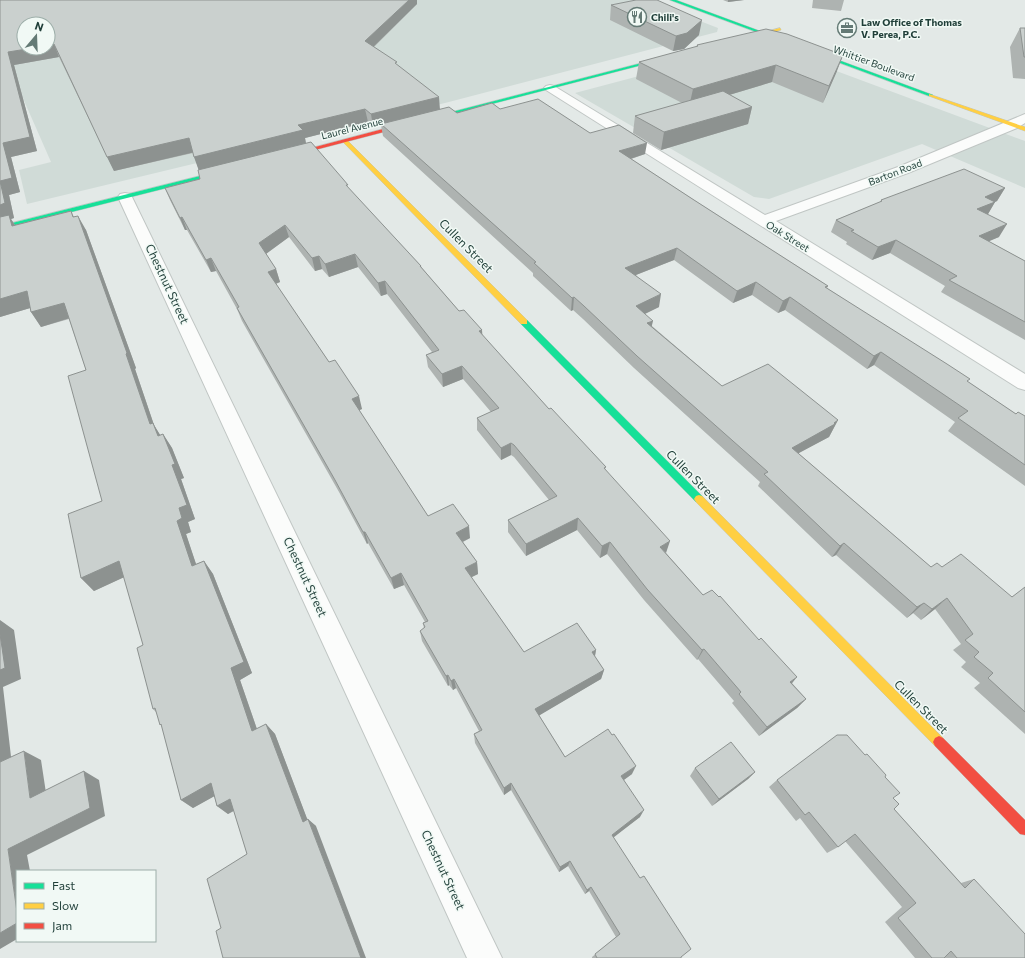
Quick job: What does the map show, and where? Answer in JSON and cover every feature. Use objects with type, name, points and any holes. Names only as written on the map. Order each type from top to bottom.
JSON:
[{"type":"street","name":"Whittier Boulevard","points":[[672,0],[761,34],[1021,120]]},
{"type":"street","points":[[739,39],[783,31],[766,24]]},
{"type":"street","name":"Laurel Avenue","points":[[277,158],[676,56]]},
{"type":"street","name":"Oak Street","points":[[550,88],[1025,383]]},
{"type":"street","name":"Barton Road","points":[[763,221],[903,170],[1021,120]]},
{"type":"street","name":"Cullen Street","points":[[345,141],[1025,829]]},
{"type":"street","points":[[0,228],[239,168]]},
{"type":"street","name":"Chestnut Street","points":[[125,197],[484,958]]},
{"type":"shaded area","points":[[0,0],[646,0],[718,28],[717,32],[445,103],[27,204],[19,170],[51,162],[11,71]]},
{"type":"shaded area","points":[[756,45],[796,56],[1025,141],[1025,188],[922,144],[769,199],[754,197],[575,93]]},
{"type":"building","points":[[0,0],[409,0],[365,41],[397,62],[395,63],[439,97],[371,114],[365,109],[298,125],[303,130],[194,157],[189,138],[107,157],[56,48],[56,16],[16,16],[16,51],[8,52],[30,137],[3,143],[12,178],[0,181]]},
{"type":"building","points":[[636,0],[657,0],[702,20],[687,33],[676,36],[611,5]]},
{"type":"building","points":[[1020,28],[1025,28],[1025,57],[1024,57]]},
{"type":"building","points":[[766,29],[787,34],[843,55],[829,86],[776,65],[693,89],[639,62],[698,46],[697,45]]},
{"type":"building","points":[[723,91],[752,107],[664,132],[635,116]]},
{"type":"building","points":[[538,99],[590,133],[619,125],[647,143],[619,151],[828,286],[825,287],[970,379],[967,381],[1016,414],[1018,412],[1025,416],[1025,465],[958,418],[968,411],[881,352],[874,356],[790,297],[783,301],[756,282],[737,291],[677,248],[625,268],[661,294],[636,306],[653,321],[647,323],[722,386],[768,364],[838,420],[834,423],[835,424],[792,448],[931,567],[937,563],[942,567],[961,554],[1012,597],[1025,587],[1025,712],[988,678],[993,673],[974,657],[979,652],[965,640],[973,634],[947,598],[932,609],[924,603],[917,607],[844,543],[840,546],[764,474],[768,472],[637,356],[574,297],[572,298],[534,263],[536,262],[381,124],[449,107],[457,113],[492,103],[500,109]]},
{"type":"building","points":[[311,142],[348,185],[346,185],[421,266],[459,311],[464,310],[482,330],[479,331],[549,409],[551,408],[606,467],[604,468],[670,541],[660,547],[703,595],[712,590],[719,597],[720,596],[759,640],[761,638],[797,677],[790,682],[806,699],[767,727],[739,694],[741,692],[704,649],[702,650],[647,589],[610,542],[602,546],[578,518],[526,544],[508,520],[557,496],[514,445],[511,443],[501,448],[477,418],[499,408],[462,366],[442,374],[426,355],[439,350],[385,281],[378,283],[355,254],[325,264],[319,256],[312,258],[285,225],[259,243],[276,269],[268,272],[329,362],[335,360],[359,396],[352,399],[428,516],[453,504],[469,526],[456,533],[477,562],[465,568],[524,652],[577,623],[596,650],[592,652],[604,670],[535,709],[565,757],[608,729],[612,735],[614,734],[636,766],[621,776],[644,810],[612,835],[640,878],[644,876],[691,949],[681,958],[597,958],[595,954],[620,934],[591,887],[587,890],[570,861],[560,867],[511,783],[504,788],[474,734],[482,730],[454,679],[451,681],[448,675],[446,676],[420,631],[425,627],[423,623],[428,621],[401,573],[391,578],[365,532],[363,532],[237,308],[239,307],[211,258],[206,260],[182,217],[180,218],[165,188],[200,179],[198,170]]},
{"type":"building","points":[[964,169],[1005,188],[985,197],[995,202],[977,209],[1007,224],[979,236],[1025,261],[1025,322],[949,280],[957,276],[896,240],[878,247],[851,231],[854,230],[836,220],[882,201],[881,200]]},
{"type":"building","points":[[0,181],[5,203],[0,205]]},
{"type":"building","points":[[71,211],[73,217],[78,216],[127,353],[126,354],[150,424],[153,423],[158,436],[163,434],[175,464],[172,465],[187,505],[179,508],[182,518],[177,521],[192,566],[204,561],[244,662],[231,668],[252,731],[266,724],[303,822],[308,819],[361,958],[223,958],[216,931],[221,928],[207,879],[247,854],[230,799],[217,806],[211,783],[181,800],[161,724],[160,725],[155,708],[153,709],[137,648],[143,645],[119,561],[81,578],[68,514],[102,501],[68,376],[86,370],[64,303],[31,312],[27,291],[0,299],[0,217],[9,215],[12,226]]},
{"type":"building","points":[[0,634],[5,668],[0,670]]},
{"type":"building","points":[[837,735],[847,735],[886,775],[885,777],[900,793],[893,798],[899,804],[894,809],[965,888],[974,879],[1025,934],[1025,958],[957,958],[951,951],[944,958],[932,958],[898,918],[916,903],[855,834],[838,847],[809,812],[805,815],[777,780]]},
{"type":"building","points":[[731,742],[755,772],[719,799],[695,768]]},
{"type":"building","points":[[24,751],[30,798],[84,771],[90,808],[8,849],[16,905],[16,924],[0,933],[0,762]]},
{"type":"traffic: fast","points":[[672,0],[931,95]]},
{"type":"traffic: fast","points":[[447,114],[667,58]]},
{"type":"traffic: fast","points":[[0,228],[228,171]]},
{"type":"traffic: fast","points":[[524,322],[699,499]]},
{"type":"traffic: slow","points":[[745,38],[780,29]]},
{"type":"traffic: slow","points":[[931,95],[1025,129]]},
{"type":"traffic: slow","points":[[345,141],[524,322]]},
{"type":"traffic: slow","points":[[699,499],[939,742]]},
{"type":"traffic: jam","points":[[288,155],[447,114]]},
{"type":"traffic: jam","points":[[939,742],[1025,829]]},
{"type":"place","name":"Chili's","points":[[637,17]]},
{"type":"place","name":"Law Office of Thomas V. Perea, P.C.","points":[[847,28]]}]
